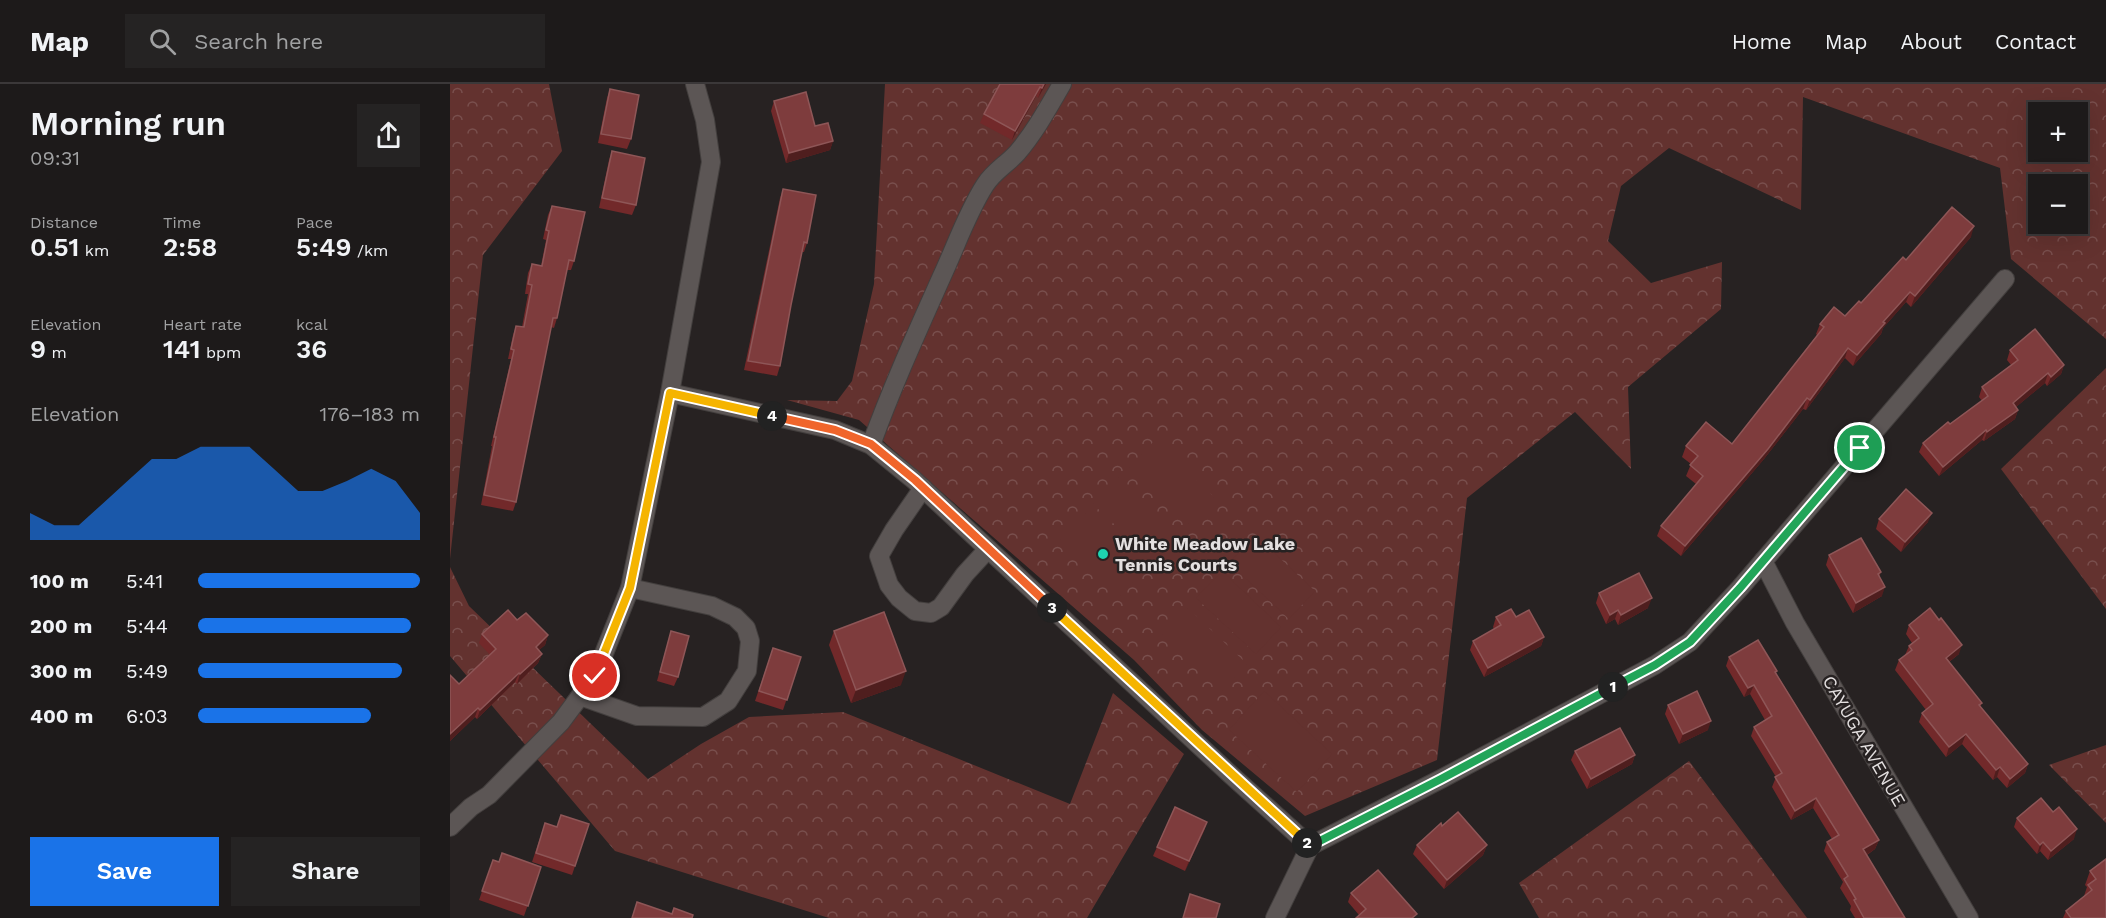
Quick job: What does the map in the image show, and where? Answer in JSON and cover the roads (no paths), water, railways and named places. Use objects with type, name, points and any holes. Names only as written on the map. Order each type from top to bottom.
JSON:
[{"type":"street","points":[[450,827],[497,787],[561,722],[595,676],[630,588],[670,393],[711,162],[705,120],[695,84]]},
{"type":"street","points":[[871,444],[913,340],[984,187],[993,172],[1015,155],[1033,133],[1062,84]]},
{"type":"street","points":[[1275,918],[1310,846],[1655,665],[1690,642],[1763,561],[2006,279]]},
{"type":"street","points":[[670,393],[835,430],[871,444],[923,488],[1310,846]]},
{"type":"street","points":[[923,488],[879,556],[889,585],[899,598],[915,611],[931,613],[941,607],[965,574],[988,549]]},
{"type":"street","name":"CAYUGA AVENUE","points":[[1763,561],[1795,623],[1969,918]]},
{"type":"street","points":[[580,696],[637,716],[703,717],[728,701],[747,671],[750,641],[746,628],[735,617],[711,606],[630,588]]},
{"type":"place","name":"White Meadow Lake Tennis Courts","points":[[1103,554]]}]
